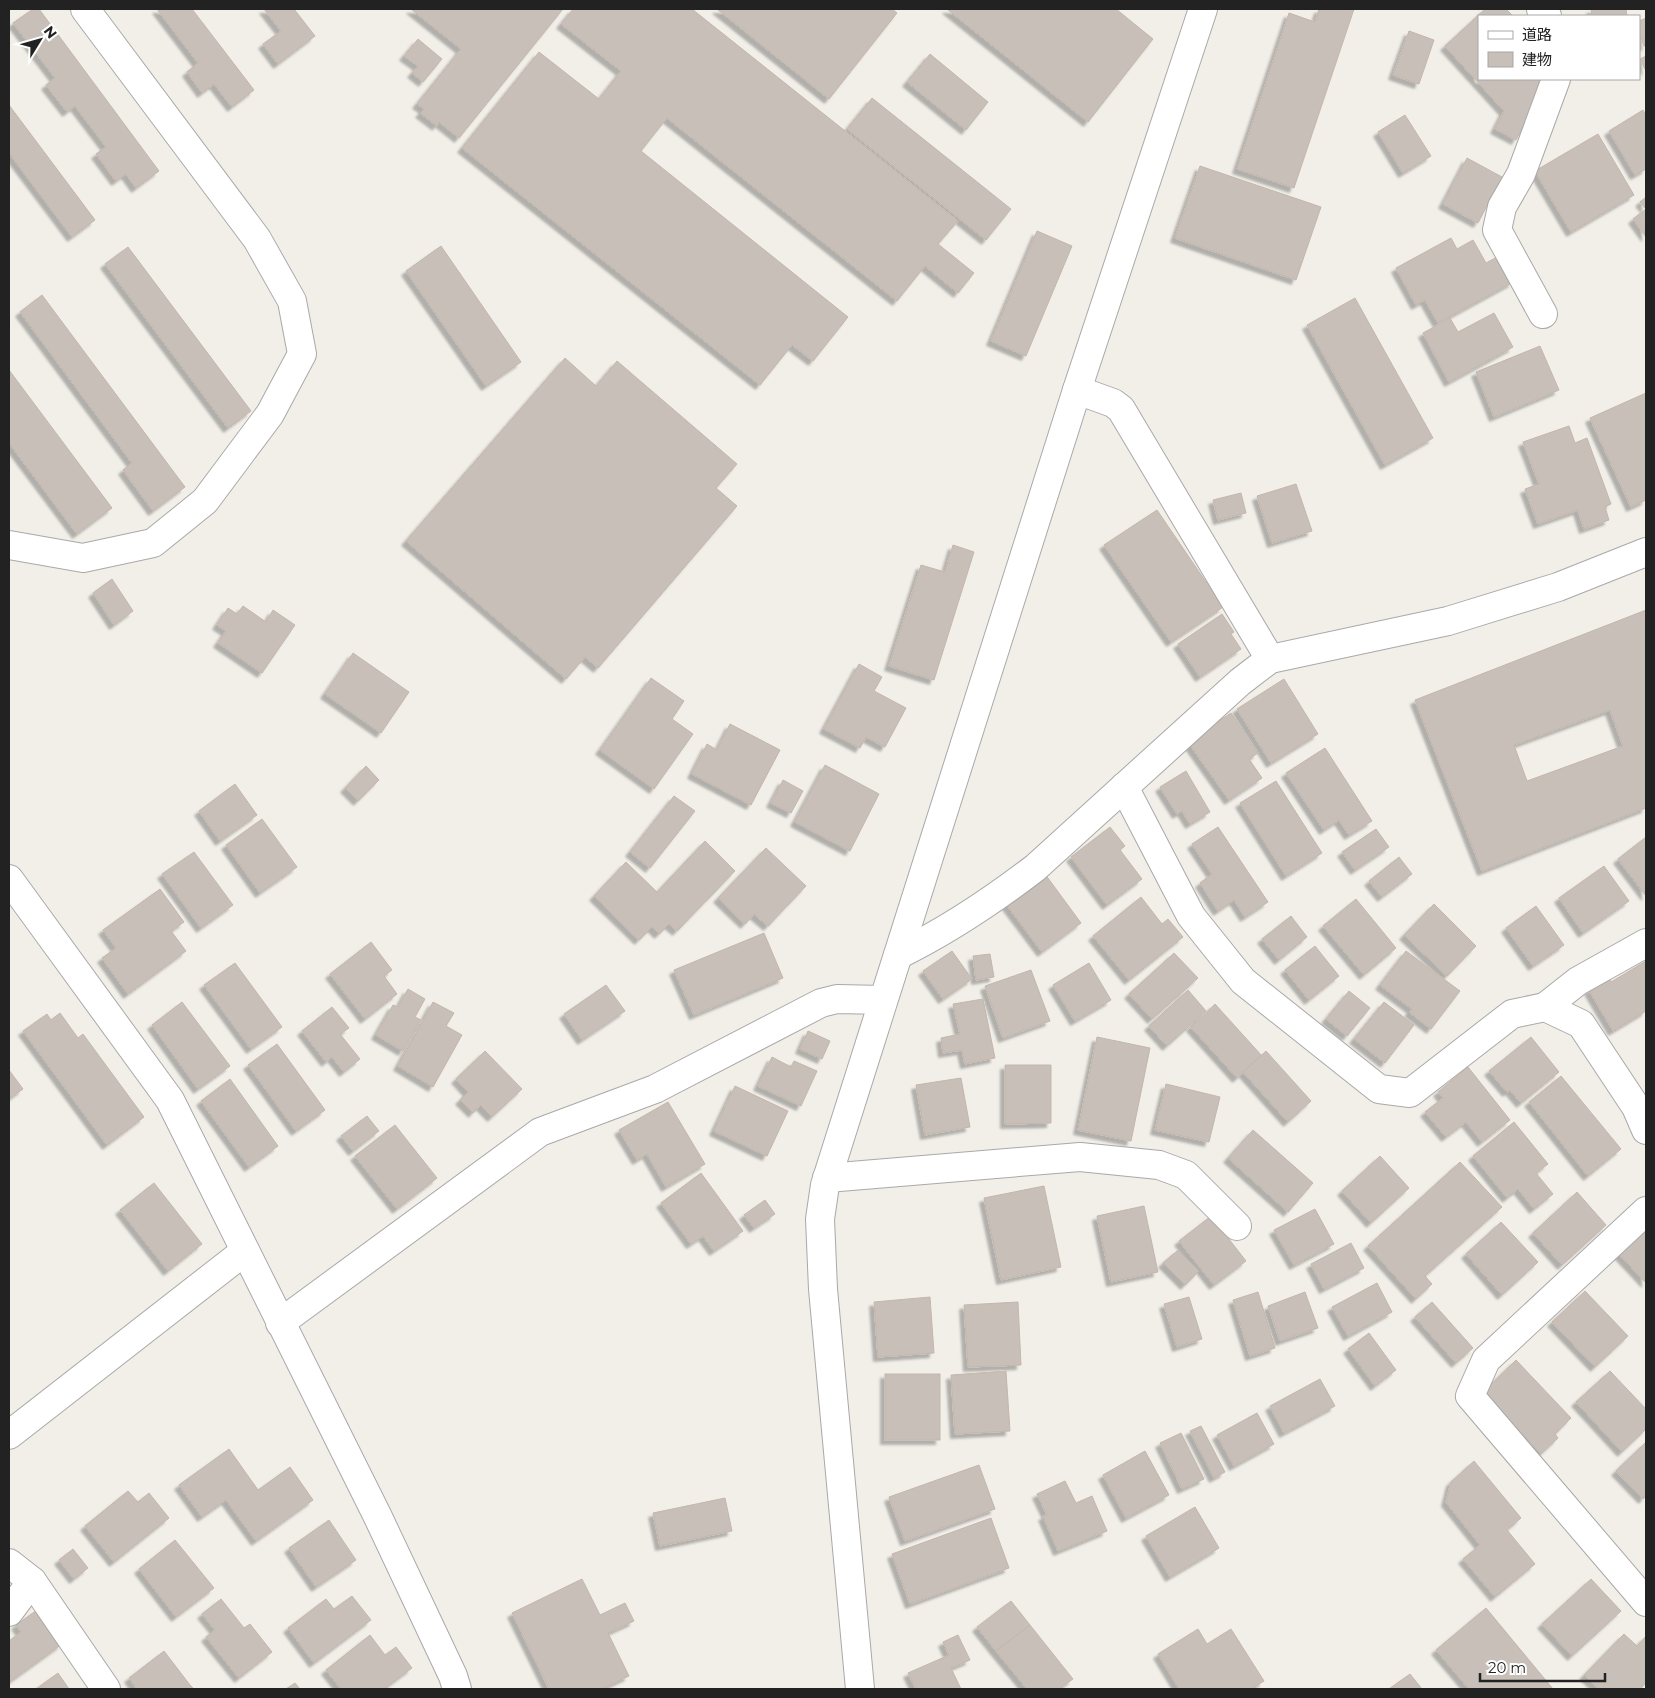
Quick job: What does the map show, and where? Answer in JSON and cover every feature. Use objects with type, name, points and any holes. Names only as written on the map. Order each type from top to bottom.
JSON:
[{"type":"street","points":[[9,545],[83,558],[153,543],[205,500],[270,414],[302,354],[292,302],[256,239],[85,9]]},
{"type":"street","points":[[860,1689],[824,1289],[820,1219],[827,1178],[1077,390],[1203,9]]},
{"type":"street","points":[[1543,314],[1498,230],[1502,207],[1521,174],[1556,80]]},
{"type":"street","points":[[1077,390],[1113,403],[1121,409],[1270,659]]},
{"type":"street","points":[[898,956],[933,938],[1002,894],[1035,868],[1240,682],[1270,659],[1448,621],[1558,587],[1646,552]]},
{"type":"street","points":[[1124,787],[1191,916],[1242,981],[1379,1088],[1410,1093],[1512,1014],[1545,1008],[1578,981],[1646,943]]},
{"type":"street","points":[[9,879],[170,1100],[377,1515],[453,1676],[457,1689]]},
{"type":"street","points":[[280,1323],[540,1132],[654,1088],[822,1003],[837,999],[883,1000]]},
{"type":"street","points":[[1545,1008],[1581,1024],[1636,1107],[1646,1130]]},
{"type":"street","points":[[827,1178],[1080,1157],[1159,1165],[1186,1175],[1236,1226]]},
{"type":"street","points":[[1646,1211],[1486,1360],[1470,1396],[1646,1602]]},
{"type":"street","points":[[9,1435],[245,1250]]},
{"type":"street","points":[[9,1562],[32,1581],[106,1689]]},
{"type":"street","points":[[9,1612],[32,1581]]},
{"type":"building","points":[[33,9],[39,9],[159,171],[136,188],[126,174],[116,181],[96,154],[106,147],[75,106],[67,112],[46,85],[55,78],[13,23]]},
{"type":"building","points":[[157,9],[192,9],[254,90],[232,107],[214,84],[202,93],[187,72],[198,63]]},
{"type":"building","points":[[264,9],[294,9],[315,36],[278,64],[263,44],[281,31]]},
{"type":"building","points":[[411,9],[563,9],[459,138],[439,122],[437,126],[420,113],[424,109],[417,104],[461,49]]},
{"type":"building","points":[[573,9],[692,9],[958,221],[938,244],[974,273],[958,293],[925,266],[897,301],[667,118],[641,151],[848,317],[813,361],[792,345],[760,385],[462,148],[539,52],[599,99],[621,71],[561,24]]},
{"type":"building","points":[[717,9],[892,9],[897,13],[829,99]]},
{"type":"building","points":[[947,9],[1116,9],[1153,39],[1088,122]]},
{"type":"building","points":[[1319,9],[1354,9],[1294,188],[1237,169],[1289,13],[1315,22]]},
{"type":"building","points":[[1485,9],[1506,9],[1512,15],[1479,15]]},
{"type":"building","points":[[1591,9],[1626,9],[1627,15],[1592,15]]},
{"type":"building","points":[[1478,15],[1478,80],[1540,80],[1533,108],[1516,140],[1495,129],[1504,111],[1445,46]]},
{"type":"building","points":[[1646,18],[1646,46],[1644,46],[1640,36],[1640,21]]},
{"type":"building","points":[[1409,31],[1434,40],[1419,84],[1393,75]]},
{"type":"building","points":[[418,39],[442,59],[423,82],[412,73],[418,66],[404,56]]},
{"type":"building","points":[[930,54],[988,102],[966,130],[907,82]]},
{"type":"building","points":[[1646,56],[1646,71],[1640,59]]},
{"type":"building","points":[[872,98],[1011,209],[986,240],[847,129]]},
{"type":"building","points":[[9,105],[95,220],[72,237],[9,153]]},
{"type":"building","points":[[1643,110],[1646,116],[1646,169],[1635,175],[1609,131]]},
{"type":"building","points":[[1405,115],[1431,156],[1403,173],[1378,132]]},
{"type":"building","points":[[1598,134],[1634,195],[1571,232],[1535,171]]},
{"type":"building","points":[[1467,158],[1502,177],[1478,223],[1443,204]]},
{"type":"building","points":[[1200,166],[1321,207],[1296,280],[1175,238]]},
{"type":"building","points":[[1646,197],[1646,209],[1640,202]]},
{"type":"building","points":[[1646,209],[1646,237],[1633,219]]},
{"type":"building","points":[[1037,231],[1072,246],[1026,356],[991,341]]},
{"type":"building","points":[[1451,238],[1457,249],[1473,240],[1486,263],[1499,256],[1513,282],[1438,323],[1425,300],[1416,305],[1396,268]]},
{"type":"building","points":[[441,246],[521,362],[486,386],[406,271]]},
{"type":"building","points":[[128,247],[251,411],[228,428],[105,264]]},
{"type":"building","points":[[42,295],[185,487],[153,511],[123,470],[132,463],[20,312]]},
{"type":"building","points":[[1355,298],[1433,438],[1385,465],[1307,325]]},
{"type":"building","points":[[1494,313],[1513,347],[1449,382],[1423,333],[1450,318],[1458,332]]},
{"type":"building","points":[[1540,346],[1559,390],[1494,417],[1476,372]]},
{"type":"building","points":[[565,358],[596,386],[617,361],[737,464],[716,488],[737,506],[598,668],[585,657],[566,679],[406,541]]},
{"type":"building","points":[[9,370],[112,508],[77,534],[9,443]]},
{"type":"building","points":[[1646,393],[1646,500],[1631,507],[1590,418]]},
{"type":"building","points":[[1569,426],[1575,443],[1587,438],[1611,504],[1605,507],[1609,520],[1584,529],[1578,510],[1538,524],[1525,489],[1539,484],[1523,442]]},
{"type":"building","points":[[1296,484],[1312,531],[1272,543],[1257,496]]},
{"type":"building","points":[[1241,493],[1246,513],[1218,520],[1213,500]]},
{"type":"building","points":[[1157,510],[1223,607],[1171,642],[1104,545]]},
{"type":"building","points":[[953,545],[974,552],[934,680],[889,666],[921,565],[945,572]]},
{"type":"building","points":[[112,579],[133,611],[114,625],[93,593]]},
{"type":"building","points":[[243,606],[266,622],[273,610],[295,625],[262,673],[218,643],[226,631],[217,625],[228,608],[237,614]]},
{"type":"building","points":[[1646,610],[1646,808],[1482,871],[1415,700]],"holes":[[[1610,710],[1623,746],[1527,781],[1514,745]]]},
{"type":"building","points":[[1222,614],[1234,632],[1231,634],[1241,649],[1200,677],[1178,644]]},
{"type":"building","points":[[353,653],[409,692],[381,733],[325,694]]},
{"type":"building","points":[[859,664],[882,677],[874,691],[906,708],[885,747],[866,737],[860,748],[824,729]]},
{"type":"building","points":[[651,678],[684,701],[672,719],[693,734],[654,789],[600,750]]},
{"type":"building","points":[[1284,679],[1318,734],[1271,763],[1237,709]]},
{"type":"building","points":[[1231,713],[1258,753],[1249,759],[1262,778],[1229,800],[1188,742]]},
{"type":"building","points":[[730,724],[780,750],[751,805],[692,774],[707,744],[717,750]]},
{"type":"building","points":[[1325,748],[1372,821],[1349,835],[1339,820],[1324,830],[1286,773]]},
{"type":"building","points":[[825,765],[879,794],[850,851],[795,822]]},
{"type":"building","points":[[366,766],[379,780],[358,801],[345,788]]},
{"type":"building","points":[[1186,771],[1210,812],[1190,824],[1182,811],[1177,814],[1160,787]]},
{"type":"building","points":[[783,780],[803,791],[791,813],[771,803]]},
{"type":"building","points":[[1276,781],[1322,853],[1286,876],[1240,803]]},
{"type":"building","points":[[235,784],[257,815],[220,841],[199,811]]},
{"type":"building","points":[[674,796],[695,811],[650,868],[630,852]]},
{"type":"building","points":[[262,819],[297,867],[260,893],[226,845]]},
{"type":"building","points":[[1110,827],[1125,846],[1120,850],[1142,879],[1107,905],[1071,857]]},
{"type":"building","points":[[1218,827],[1268,902],[1245,917],[1234,900],[1218,911],[1200,883],[1212,874],[1192,844]]},
{"type":"building","points":[[1376,829],[1389,847],[1355,870],[1342,852]]},
{"type":"building","points":[[1646,837],[1646,896],[1618,859]]},
{"type":"building","points":[[705,841],[735,871],[677,931],[669,924],[659,934],[652,927],[639,940],[594,896],[626,862],[657,892]]},
{"type":"building","points":[[766,848],[806,886],[768,926],[754,914],[745,924],[718,898]]},
{"type":"building","points":[[194,852],[233,905],[201,928],[162,874]]},
{"type":"building","points":[[1399,857],[1412,874],[1382,897],[1369,881]]},
{"type":"building","points":[[1604,866],[1629,901],[1583,933],[1559,898]]},
{"type":"building","points":[[1045,874],[1081,923],[1042,952],[1006,904]]},
{"type":"building","points":[[160,889],[184,922],[171,931],[186,951],[128,994],[102,958],[116,948],[103,930]]},
{"type":"building","points":[[1141,897],[1162,924],[1168,919],[1183,937],[1129,980],[1093,936]]},
{"type":"building","points":[[1356,899],[1396,948],[1364,975],[1323,926]]},
{"type":"building","points":[[1434,904],[1476,946],[1447,976],[1404,935]]},
{"type":"building","points":[[1536,906],[1564,945],[1533,966],[1506,928]]},
{"type":"building","points":[[1291,916],[1307,937],[1279,960],[1262,939]]},
{"type":"building","points":[[764,933],[783,978],[694,1015],[674,970]]},
{"type":"building","points":[[371,942],[392,970],[384,976],[397,994],[365,1019],[330,974]]},
{"type":"building","points":[[1315,946],[1339,976],[1309,1000],[1285,970]]},
{"type":"building","points":[[952,951],[972,979],[943,999],[923,971]]},
{"type":"building","points":[[1406,951],[1460,991],[1431,1029],[1409,1012],[1412,1009],[1380,985]]},
{"type":"building","points":[[1174,953],[1198,978],[1152,1019],[1129,994]]},
{"type":"building","points":[[990,954],[994,977],[976,980],[973,956]]},
{"type":"building","points":[[1646,961],[1646,1011],[1613,1031],[1589,990],[1609,978],[1611,982]]},
{"type":"building","points":[[235,963],[282,1027],[251,1049],[204,985]]},
{"type":"building","points":[[1089,963],[1111,1000],[1075,1021],[1053,985]]},
{"type":"building","points":[[1031,970],[1050,1021],[1003,1038],[985,986]]},
{"type":"building","points":[[606,985],[625,1011],[582,1040],[564,1014]]},
{"type":"building","points":[[408,989],[425,999],[415,1017],[421,1020],[403,1051],[376,1035],[393,1005],[398,1007]]},
{"type":"building","points":[[1188,990],[1206,1011],[1167,1046],[1149,1026]]},
{"type":"building","points":[[1349,991],[1370,1008],[1347,1036],[1326,1019]]},
{"type":"building","points":[[983,999],[995,1058],[965,1064],[962,1050],[943,1053],[941,1038],[960,1034],[953,1004]]},
{"type":"building","points":[[182,1002],[230,1066],[198,1089],[152,1025]]},
{"type":"building","points":[[433,1002],[454,1013],[446,1026],[462,1035],[433,1087],[398,1066]]},
{"type":"building","points":[[1384,1002],[1414,1025],[1385,1063],[1354,1039]]},
{"type":"building","points":[[1215,1004],[1262,1056],[1237,1078],[1191,1027]]},
{"type":"building","points":[[332,1007],[349,1028],[340,1034],[360,1059],[344,1072],[332,1057],[326,1062],[302,1031]]},
{"type":"building","points":[[60,1013],[78,1038],[83,1034],[144,1117],[107,1145],[23,1031],[47,1014],[51,1020]]},
{"type":"building","points":[[808,1031],[830,1041],[822,1059],[800,1049]]},
{"type":"building","points":[[1097,1037],[1150,1048],[1131,1141],[1078,1130]]},
{"type":"building","points":[[1531,1037],[1559,1072],[1521,1103],[1510,1090],[1507,1092],[1489,1071]]},
{"type":"building","points":[[277,1044],[325,1110],[296,1131],[248,1065]]},
{"type":"building","points":[[485,1051],[522,1089],[492,1117],[480,1105],[473,1113],[460,1100],[468,1092],[456,1079]]},
{"type":"building","points":[[1266,1051],[1311,1101],[1288,1122],[1243,1072]]},
{"type":"building","points":[[772,1057],[791,1067],[794,1061],[817,1071],[801,1106],[758,1086]]},
{"type":"building","points":[[1005,1065],[1051,1065],[1051,1123],[1005,1124]]},
{"type":"building","points":[[1468,1067],[1510,1120],[1482,1142],[1466,1122],[1446,1137],[1425,1112],[1443,1098],[1438,1092]]},
{"type":"building","points":[[9,1070],[23,1089],[9,1099]]},
{"type":"building","points":[[1561,1076],[1621,1149],[1588,1176],[1529,1102]]},
{"type":"building","points":[[961,1078],[970,1127],[925,1135],[916,1085]]},
{"type":"building","points":[[230,1079],[278,1146],[249,1167],[201,1101]]},
{"type":"building","points":[[1166,1084],[1220,1097],[1209,1142],[1155,1130]]},
{"type":"building","points":[[735,1086],[788,1111],[767,1156],[714,1131]]},
{"type":"building","points":[[668,1102],[705,1164],[666,1187],[647,1154],[637,1160],[619,1130]]},
{"type":"building","points":[[367,1116],[379,1131],[353,1151],[341,1136]]},
{"type":"building","points":[[1514,1122],[1548,1164],[1536,1173],[1553,1194],[1534,1209],[1518,1189],[1507,1198],[1473,1156]]},
{"type":"building","points":[[395,1125],[437,1178],[397,1209],[355,1156]]},
{"type":"building","points":[[1253,1130],[1313,1183],[1288,1212],[1228,1158]]},
{"type":"building","points":[[1380,1156],[1409,1188],[1371,1223],[1342,1191]]},
{"type":"building","points":[[1460,1162],[1502,1207],[1425,1276],[1432,1284],[1416,1299],[1368,1246]]},
{"type":"building","points":[[701,1173],[743,1231],[714,1251],[703,1236],[691,1244],[661,1203]]},
{"type":"building","points":[[154,1183],[202,1244],[168,1271],[120,1210]]},
{"type":"building","points":[[1044,1186],[1061,1267],[1001,1280],[984,1198]]},
{"type":"building","points":[[1577,1192],[1606,1225],[1562,1265],[1533,1233]]},
{"type":"building","points":[[765,1200],[775,1214],[754,1228],[744,1215]]},
{"type":"building","points":[[1144,1206],[1158,1272],[1111,1282],[1097,1216]]},
{"type":"building","points":[[1315,1209],[1334,1244],[1294,1265],[1274,1230]]},
{"type":"building","points":[[1211,1216],[1246,1261],[1214,1285],[1179,1241]]},
{"type":"building","points":[[1501,1222],[1538,1262],[1502,1295],[1466,1254]]},
{"type":"building","points":[[1646,1225],[1646,1283],[1617,1252]]},
{"type":"building","points":[[1351,1243],[1364,1268],[1324,1289],[1311,1264]]},
{"type":"building","points":[[1178,1250],[1199,1271],[1185,1285],[1163,1263]]},
{"type":"building","points":[[1377,1283],[1392,1312],[1348,1336],[1332,1307]]},
{"type":"building","points":[[1585,1291],[1628,1336],[1595,1367],[1552,1322]]},
{"type":"building","points":[[1258,1292],[1275,1348],[1250,1356],[1233,1300]]},
{"type":"building","points":[[1305,1292],[1318,1328],[1280,1341],[1268,1306]]},
{"type":"building","points":[[930,1297],[934,1353],[878,1357],[874,1302]]},
{"type":"building","points":[[1189,1297],[1202,1339],[1177,1347],[1164,1304]]},
{"type":"building","points":[[1018,1302],[1021,1365],[968,1367],[964,1305]]},
{"type":"building","points":[[1432,1302],[1473,1348],[1456,1363],[1415,1317]]},
{"type":"building","points":[[1369,1333],[1396,1370],[1375,1386],[1348,1349]]},
{"type":"building","points":[[1516,1360],[1571,1418],[1555,1434],[1558,1438],[1541,1454],[1483,1392]]},
{"type":"building","points":[[1006,1371],[1010,1431],[955,1434],[951,1375]]},
{"type":"building","points":[[1610,1371],[1646,1409],[1646,1429],[1622,1452],[1576,1402]]},
{"type":"building","points":[[885,1374],[940,1374],[940,1440],[885,1440]]},
{"type":"building","points":[[1320,1379],[1335,1406],[1284,1433],[1270,1406]]},
{"type":"building","points":[[1257,1413],[1274,1444],[1234,1466],[1217,1435]]},
{"type":"building","points":[[1201,1426],[1225,1472],[1214,1478],[1190,1431]]},
{"type":"building","points":[[1181,1433],[1204,1479],[1182,1489],[1160,1443]]},
{"type":"building","points":[[1646,1442],[1646,1496],[1643,1499],[1616,1471]]},
{"type":"building","points":[[229,1449],[258,1490],[290,1467],[313,1500],[256,1541],[226,1500],[202,1517],[179,1485]]},
{"type":"building","points":[[1145,1451],[1169,1495],[1126,1518],[1103,1475]]},
{"type":"building","points":[[1474,1461],[1521,1518],[1507,1530],[1535,1564],[1495,1597],[1463,1559],[1480,1545],[1446,1502],[1451,1482]]},
{"type":"building","points":[[979,1465],[995,1509],[905,1541],[889,1497]]},
{"type":"building","points":[[1065,1481],[1076,1503],[1092,1496],[1107,1531],[1058,1551],[1043,1516],[1047,1515],[1037,1494]]},
{"type":"building","points":[[128,1491],[138,1502],[149,1493],[169,1518],[114,1562],[85,1526]]},
{"type":"building","points":[[725,1498],[732,1531],[660,1546],[653,1513]]},
{"type":"building","points":[[1195,1507],[1219,1548],[1170,1577],[1146,1536]]},
{"type":"building","points":[[991,1518],[1009,1568],[910,1604],[892,1554]]},
{"type":"building","points":[[329,1520],[356,1560],[316,1587],[289,1548]]},
{"type":"building","points":[[175,1540],[214,1588],[176,1617],[139,1569]]},
{"type":"building","points":[[73,1549],[88,1568],[74,1579],[59,1560]]},
{"type":"building","points":[[582,1579],[600,1615],[625,1603],[634,1621],[608,1633],[629,1676],[601,1689],[549,1689],[512,1613]]},
{"type":"building","points":[[1591,1579],[1621,1611],[1572,1656],[1542,1624]]},
{"type":"building","points":[[352,1596],[371,1620],[314,1663],[288,1628],[326,1599],[334,1609]]},
{"type":"building","points":[[221,1599],[244,1628],[250,1624],[272,1652],[239,1678],[206,1637],[215,1630],[202,1614]]},
{"type":"building","points":[[1011,1601],[1030,1625],[996,1651],[977,1627]]},
{"type":"building","points":[[1486,1608],[1553,1689],[1469,1689],[1436,1650]]},
{"type":"building","points":[[37,1610],[62,1644],[11,1681],[9,1678],[9,1641],[21,1632],[16,1625]]},
{"type":"building","points":[[1030,1625],[1073,1679],[1059,1689],[1027,1689],[996,1651]]},
{"type":"building","points":[[1198,1629],[1207,1644],[1231,1629],[1264,1681],[1251,1689],[1179,1689],[1158,1654]]},
{"type":"building","points":[[1624,1634],[1637,1646],[1646,1636],[1646,1683],[1640,1689],[1599,1689],[1584,1675]]},
{"type":"building","points":[[370,1635],[385,1655],[396,1647],[412,1668],[384,1689],[341,1689],[326,1670]]},
{"type":"building","points":[[958,1635],[970,1660],[951,1668],[961,1689],[916,1689],[908,1673],[949,1655],[943,1642]]},
{"type":"building","points":[[164,1651],[194,1689],[137,1689],[129,1678]]},
{"type":"building","points":[[58,1673],[69,1689],[36,1689]]},
{"type":"building","points":[[1410,1674],[1422,1689],[1389,1689]]},
{"type":"building","points":[[295,1683],[300,1689],[286,1689]]}]
